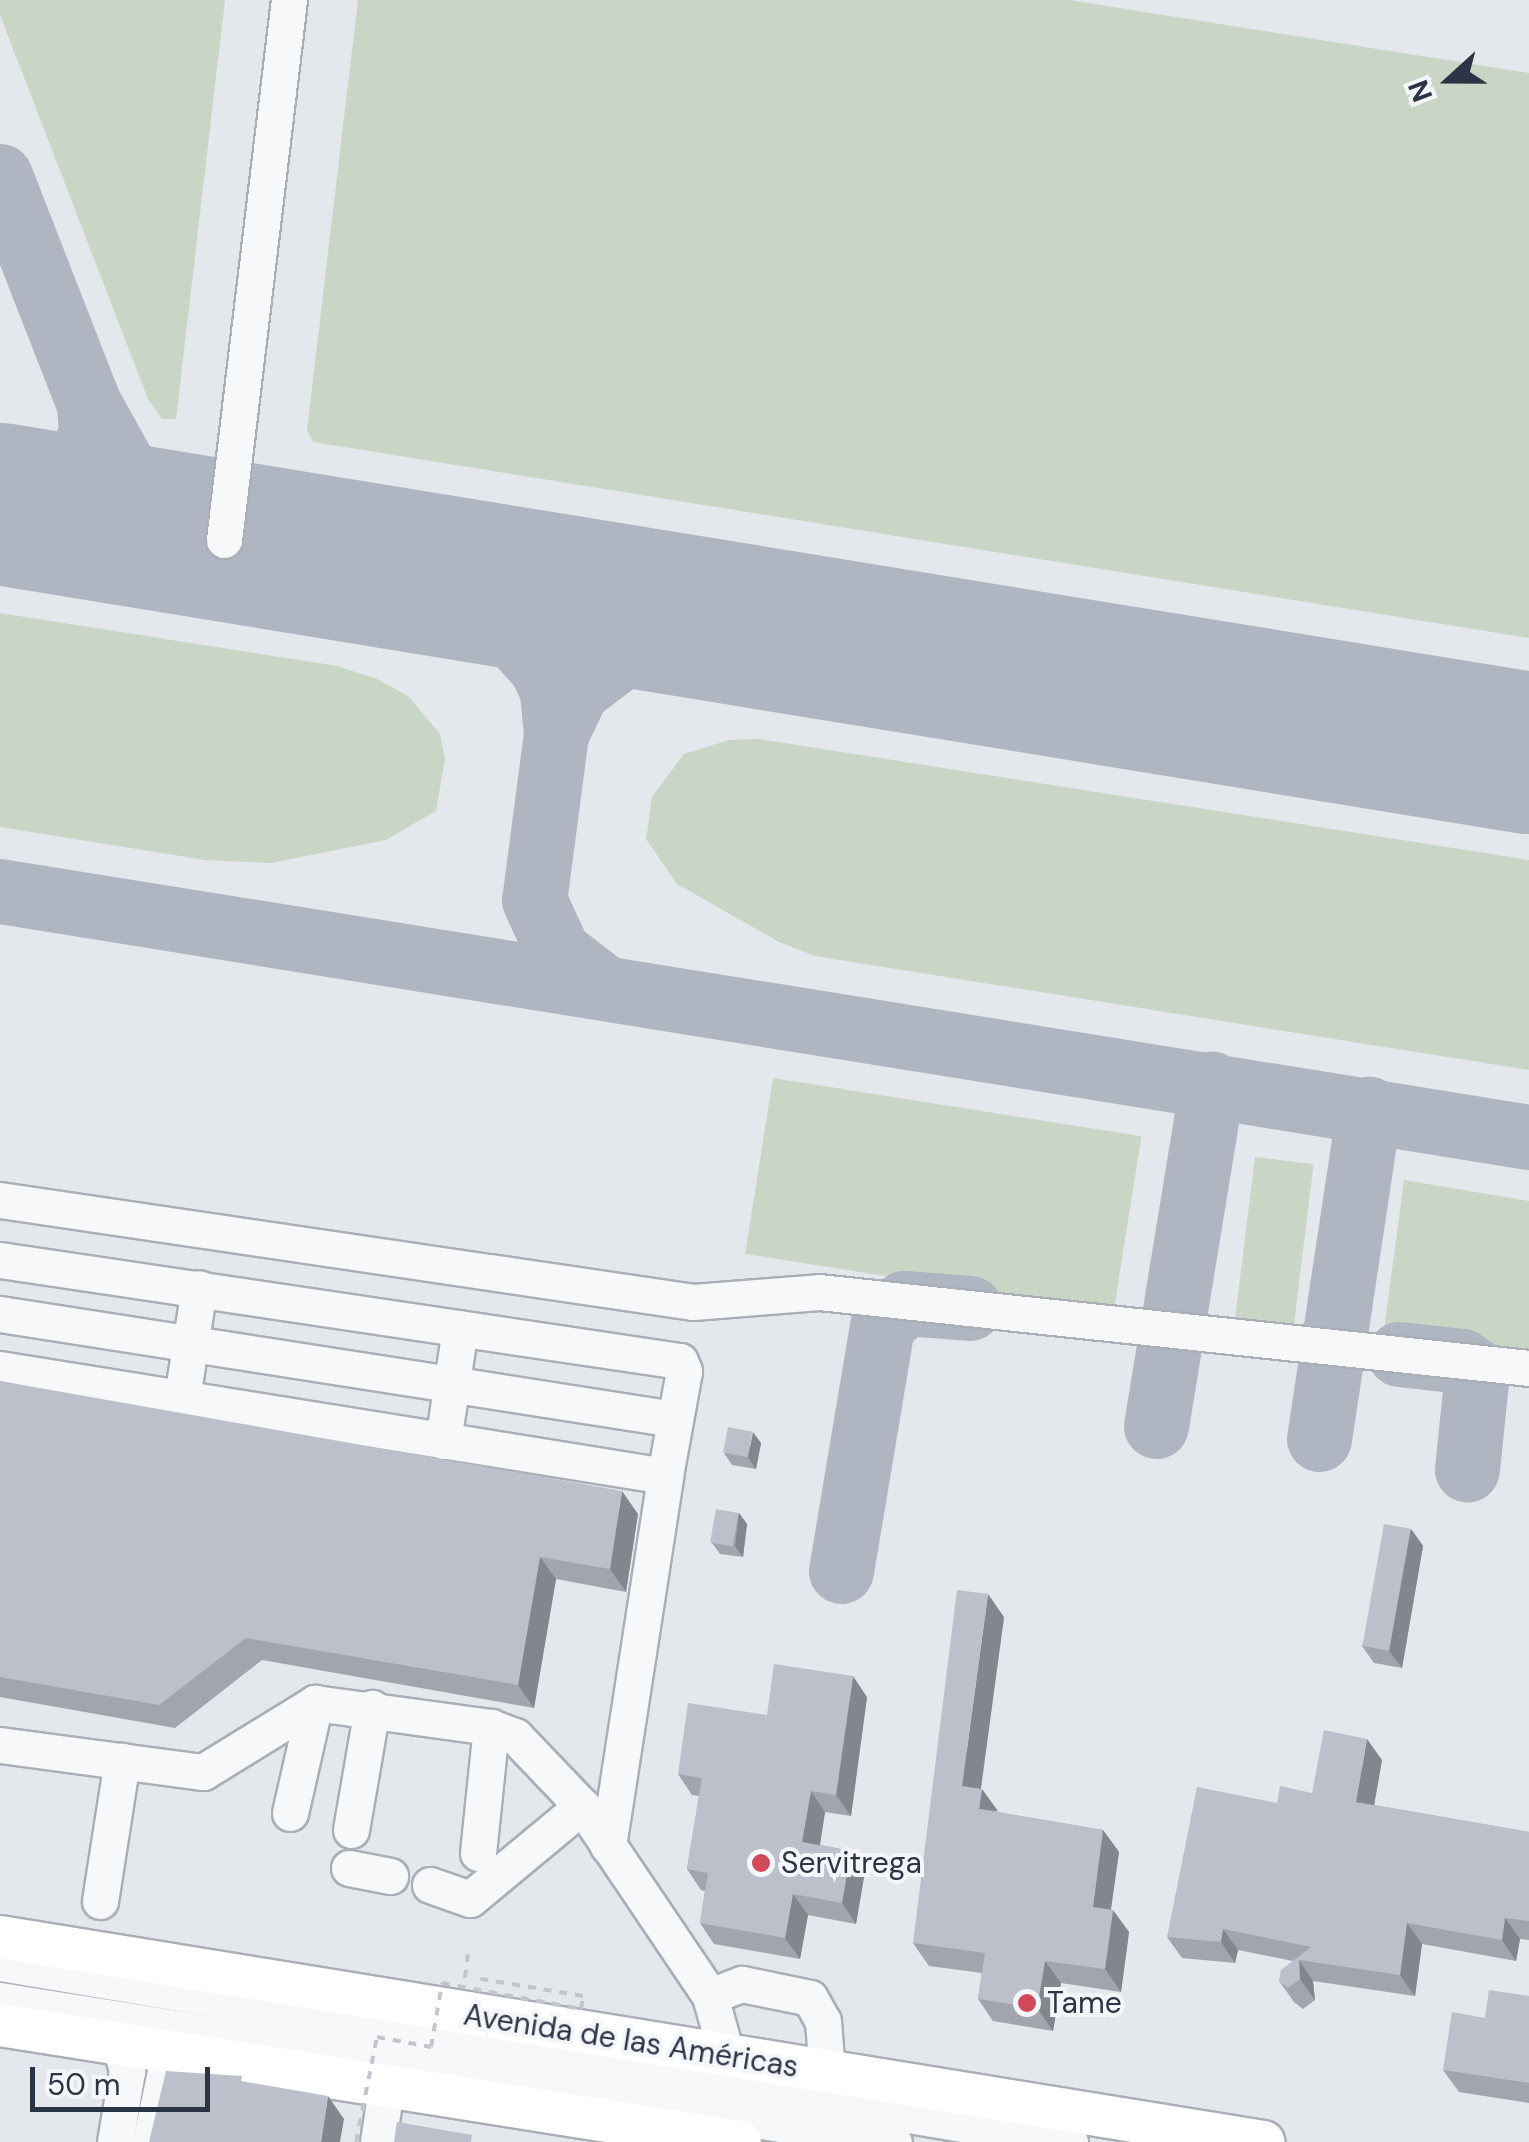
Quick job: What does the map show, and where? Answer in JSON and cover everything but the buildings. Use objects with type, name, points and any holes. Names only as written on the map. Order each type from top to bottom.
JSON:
[{"type":"main road","name":"Avenida de las Américas","points":[[0,1937],[1264,2142]]},
{"type":"main road","points":[[0,2025],[387,2082],[615,2131],[740,2142]]},
{"type":"street","points":[[224,540],[289,0]]},
{"type":"street","points":[[0,1200],[693,1302],[819,1292],[1529,1368]]},
{"type":"street","points":[[0,1260],[680,1361],[684,1375],[608,1846]]},
{"type":"street","points":[[182,1398],[199,1288]]},
{"type":"street","points":[[0,1314],[674,1419]]},
{"type":"street","points":[[444,1440],[460,1328]]},
{"type":"street","points":[[0,1369],[665,1476]]},
{"type":"street","points":[[290,1813],[315,1703]]},
{"type":"street","points":[[0,1745],[204,1772],[315,1703],[491,1726],[527,1747],[582,1806],[710,1996],[726,2057]]},
{"type":"street","points":[[351,1830],[372,1708]]},
{"type":"street","points":[[478,1854],[491,1726]]},
{"type":"street","points":[[100,1901],[122,1761]]},
{"type":"street","points":[[430,1884],[470,1899],[582,1806]]},
{"type":"street","points":[[349,1868],[390,1876]]},
{"type":"street","name":"Avenida de las Américas","points":[[0,1963],[1070,2142]]},
{"type":"street","points":[[710,1996],[742,1984],[810,1998],[823,2021],[827,2073]]},
{"type":"street","name":"Avenida de las Américas","points":[[0,2000],[894,2142]]},
{"type":"street","points":[[105,2039],[122,2052],[127,2071],[115,2142]]},
{"type":"street","points":[[150,2142],[166,2067],[197,2053]]},
{"type":"street","points":[[378,2142],[387,2082]]},
{"type":"path","points":[[356,2142],[376,2037],[431,2047],[442,1983],[581,2009],[583,1996],[476,1978]]},
{"type":"green space","points":[[0,0],[225,0],[176,419],[162,419],[148,399],[0,15]]},
{"type":"green space","points":[[358,0],[1069,0],[1529,73],[1529,638],[313,442],[307,430]]},
{"type":"green space","points":[[0,613],[337,666],[377,679],[408,696],[440,734],[445,759],[436,811],[386,840],[271,863],[205,860],[0,827]]},
{"type":"green space","points":[[759,739],[1529,860],[1529,1070],[815,956],[779,942],[677,884],[646,839],[652,797],[684,754],[729,740]]},
{"type":"green space","points":[[773,1078],[1141,1136],[1114,1312],[745,1254]]},
{"type":"green space","points":[[1255,1157],[1314,1164],[1294,1326],[1235,1319]]},
{"type":"green space","points":[[1404,1180],[1529,1201],[1529,1354],[1383,1338]]},
{"type":"taxiway","points":[[0,176],[89,404],[91,432],[78,466],[54,490],[0,503]]},
{"type":"taxiway","points":[[89,404],[138,492],[176,522],[224,540]]},
{"type":"taxiway","points":[[400,567],[486,606],[541,667],[552,691],[556,734],[534,900],[558,952],[601,985]]},
{"type":"taxiway","points":[[556,734],[577,690],[639,643],[697,627],[745,624]]},
{"type":"taxiway","points":[[0,891],[1529,1137]]},
{"type":"taxiway","points":[[1156,1426],[1212,1084]]},
{"type":"taxiway","points":[[1319,1439],[1369,1109]]},
{"type":"taxiway","points":[[841,1571],[882,1326],[904,1303],[970,1308]]},
{"type":"taxiway","points":[[1399,1354],[1462,1361],[1477,1372],[1467,1469]]},
{"type":"runway","points":[[0,504],[1529,753]]},
{"type":"place","name":"Servitrega","points":[[761,1863]]},
{"type":"place","name":"Tame","points":[[1027,2003]]}]
